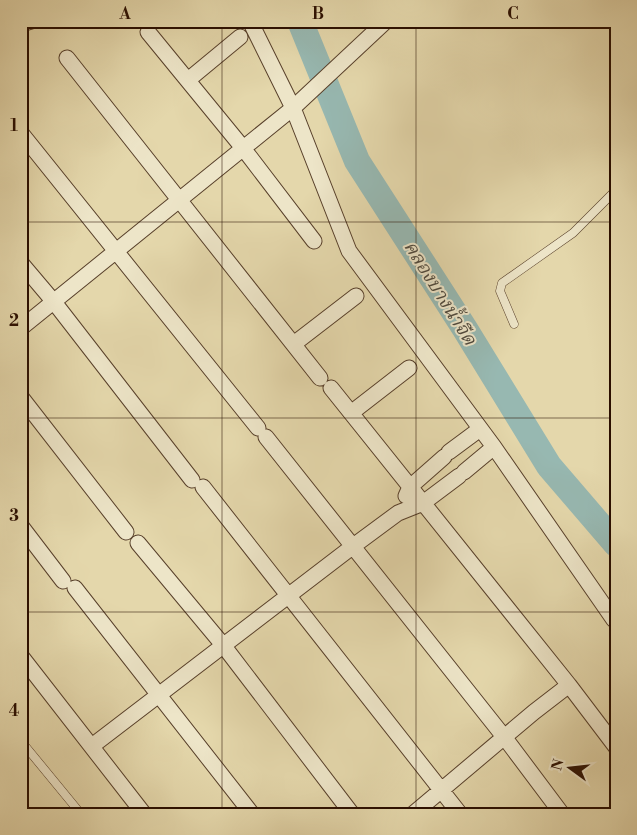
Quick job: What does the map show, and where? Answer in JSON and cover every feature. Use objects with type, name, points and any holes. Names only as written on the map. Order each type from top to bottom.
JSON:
[{"type":"street","points":[[21,24],[31,21]]},
{"type":"street","points":[[250,21],[293,108],[349,251],[494,447],[614,620]]},
{"type":"street","points":[[21,328],[293,108],[348,59],[386,21]]},
{"type":"street","points":[[148,32],[244,148],[314,241]]},
{"type":"street","points":[[188,80],[240,38]]},
{"type":"street","points":[[67,58],[295,343],[320,378]]},
{"type":"street","points":[[21,133],[262,432],[505,738],[562,814]]},
{"type":"street","points":[[21,263],[54,302],[460,814]]},
{"type":"street","points":[[295,343],[356,296]]},
{"type":"street","points":[[351,413],[409,368]]},
{"type":"street","points":[[331,388],[616,747]]},
{"type":"street","points":[[21,397],[126,532]]},
{"type":"street","points":[[398,513],[410,487],[447,454],[480,429]]},
{"type":"street","points":[[92,746],[287,595],[398,513],[423,503],[494,447]]},
{"type":"street","points":[[21,526],[252,814]]},
{"type":"street","points":[[138,543],[222,645],[352,814]]},
{"type":"street","points":[[21,656],[144,814]]},
{"type":"street","points":[[413,814],[569,686]]},
{"type":"lane","points":[[514,324],[500,291],[502,283],[573,233],[616,190]]},
{"type":"lane","points":[[21,741],[80,814]]},
{"type":"waterway","name":"คลองบางน้ำจืด","points":[[300,21],[357,161],[465,329],[549,466],[616,544]]}]
